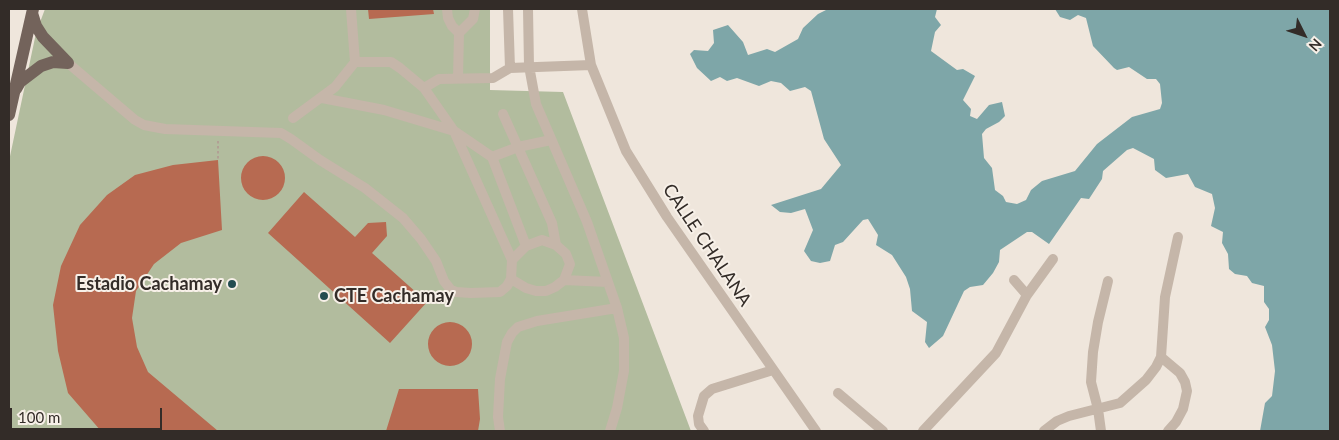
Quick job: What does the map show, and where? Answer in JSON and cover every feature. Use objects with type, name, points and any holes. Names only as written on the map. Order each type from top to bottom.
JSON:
[{"type":"main road","points":[[33,11],[36,26],[43,37],[68,63]]},
{"type":"main road","points":[[9,115],[33,11]]},
{"type":"main road","points":[[13,94],[20,82],[41,66],[53,62],[68,63]]},
{"type":"street","points":[[293,118],[336,87],[355,62],[351,9]]},
{"type":"street","points":[[447,9],[448,18],[452,26],[459,33]]},
{"type":"street","points":[[458,78],[459,33],[473,20],[475,9]]},
{"type":"street","points":[[508,9],[510,68]]},
{"type":"street","points":[[528,9],[529,66],[536,104],[587,222],[617,308],[624,338],[624,371],[617,408],[610,431]]},
{"type":"street","name":"CALLE CHALANA","points":[[582,9],[591,65],[626,151],[667,217],[816,431]]},
{"type":"street","points":[[68,63],[135,120],[144,125],[165,129],[280,133],[365,188],[403,218],[436,261],[447,287],[456,292],[500,292],[511,279],[512,260],[454,131],[424,88],[400,68],[391,62],[355,62]]},
{"type":"street","points":[[424,88],[439,79],[493,78],[510,68],[591,65]]},
{"type":"street","points":[[322,98],[384,110],[454,131],[492,157],[526,246]]},
{"type":"street","points":[[503,114],[552,223],[556,245]]},
{"type":"street","points":[[492,157],[518,147],[550,140]]},
{"type":"street","points":[[1044,431],[1057,420],[1120,403],[1146,380],[1156,367],[1161,357],[1165,297],[1178,237]]},
{"type":"street","points":[[511,279],[526,288],[546,291],[564,280],[570,264],[566,254],[556,245],[542,240],[526,246],[512,260]]},
{"type":"street","points":[[923,431],[996,352],[1027,295],[1054,259]]},
{"type":"street","points":[[564,280],[608,282]]},
{"type":"street","points":[[1014,280],[1027,295]]},
{"type":"street","points":[[1101,431],[1091,382],[1098,322],[1108,282]]},
{"type":"street","points":[[500,431],[498,417],[500,379],[507,342],[512,333],[518,327],[537,320],[617,308]]},
{"type":"street","points":[[1161,357],[1180,373],[1187,391],[1183,409],[1176,422],[1168,431]]},
{"type":"street","points":[[704,431],[699,424],[698,416],[704,396],[712,389],[772,370]]},
{"type":"street","points":[[838,393],[883,431]]},
{"type":"path","points":[[218,160],[219,131]]},
{"type":"green space","name":"CTE Cachamay","points":[[45,9],[490,9],[490,90],[563,92],[691,431],[9,431],[9,161],[36,33]]},
{"type":"water","points":[[828,9],[937,9],[935,17],[941,25],[935,32],[931,51],[957,70],[963,69],[975,76],[963,100],[971,109],[970,116],[977,119],[989,105],[1002,102],[1005,116],[982,134],[984,158],[992,168],[995,190],[1003,196],[1006,202],[1017,204],[1026,200],[1031,190],[1042,181],[1075,171],[1097,144],[1132,117],[1160,109],[1162,103],[1160,84],[1156,79],[1147,79],[1129,67],[1117,70],[1114,68],[1093,46],[1086,18],[1078,15],[1070,20],[1060,17],[1055,9],[1330,9],[1330,431],[1260,431],[1265,403],[1272,396],[1275,371],[1272,345],[1265,327],[1269,320],[1269,309],[1264,302],[1264,286],[1252,283],[1247,276],[1235,274],[1229,269],[1228,254],[1222,243],[1223,232],[1211,226],[1215,208],[1212,194],[1195,187],[1188,174],[1166,178],[1155,170],[1154,159],[1133,148],[1127,150],[1103,171],[1102,179],[1089,199],[1081,198],[1049,244],[1032,232],[1027,232],[1000,250],[999,262],[993,273],[983,285],[970,287],[964,291],[943,336],[929,348],[925,342],[927,322],[912,311],[910,289],[906,277],[892,255],[876,245],[878,235],[868,219],[863,220],[843,242],[835,245],[830,261],[820,263],[811,261],[804,251],[813,230],[805,209],[791,213],[780,212],[771,205],[821,189],[841,165],[824,139],[811,91],[805,87],[790,91],[781,83],[771,81],[759,86],[737,78],[727,81],[720,77],[711,81],[697,68],[690,54],[694,50],[708,51],[714,43],[713,30],[728,25],[743,42],[748,55],[767,49],[775,52],[798,39],[803,28],[818,14]]},
{"type":"building","points":[[368,9],[433,9],[434,14],[369,19]]},
{"type":"building","points":[[263,156],[275,160],[281,166],[285,178],[281,190],[275,196],[263,200],[251,196],[245,190],[241,178],[245,166],[251,160]]},
{"type":"building","points":[[218,160],[222,230],[181,243],[154,264],[136,291],[132,318],[137,347],[148,372],[218,431],[101,431],[68,393],[58,351],[53,305],[61,266],[80,225],[107,195],[135,175],[173,165]]},
{"type":"building","points":[[304,192],[355,237],[368,223],[386,222],[387,236],[372,253],[427,302],[390,343],[268,233]]},
{"type":"building","points":[[446,322],[454,322],[466,328],[472,344],[466,360],[454,366],[446,366],[434,360],[428,348],[428,340],[434,328]]},
{"type":"building","points":[[399,389],[478,389],[480,419],[478,431],[386,431]]},
{"type":"place","name":"Estadio Cachamay","points":[[232,284]]},
{"type":"place","name":"CTE Cachamay","points":[[324,296]]}]
